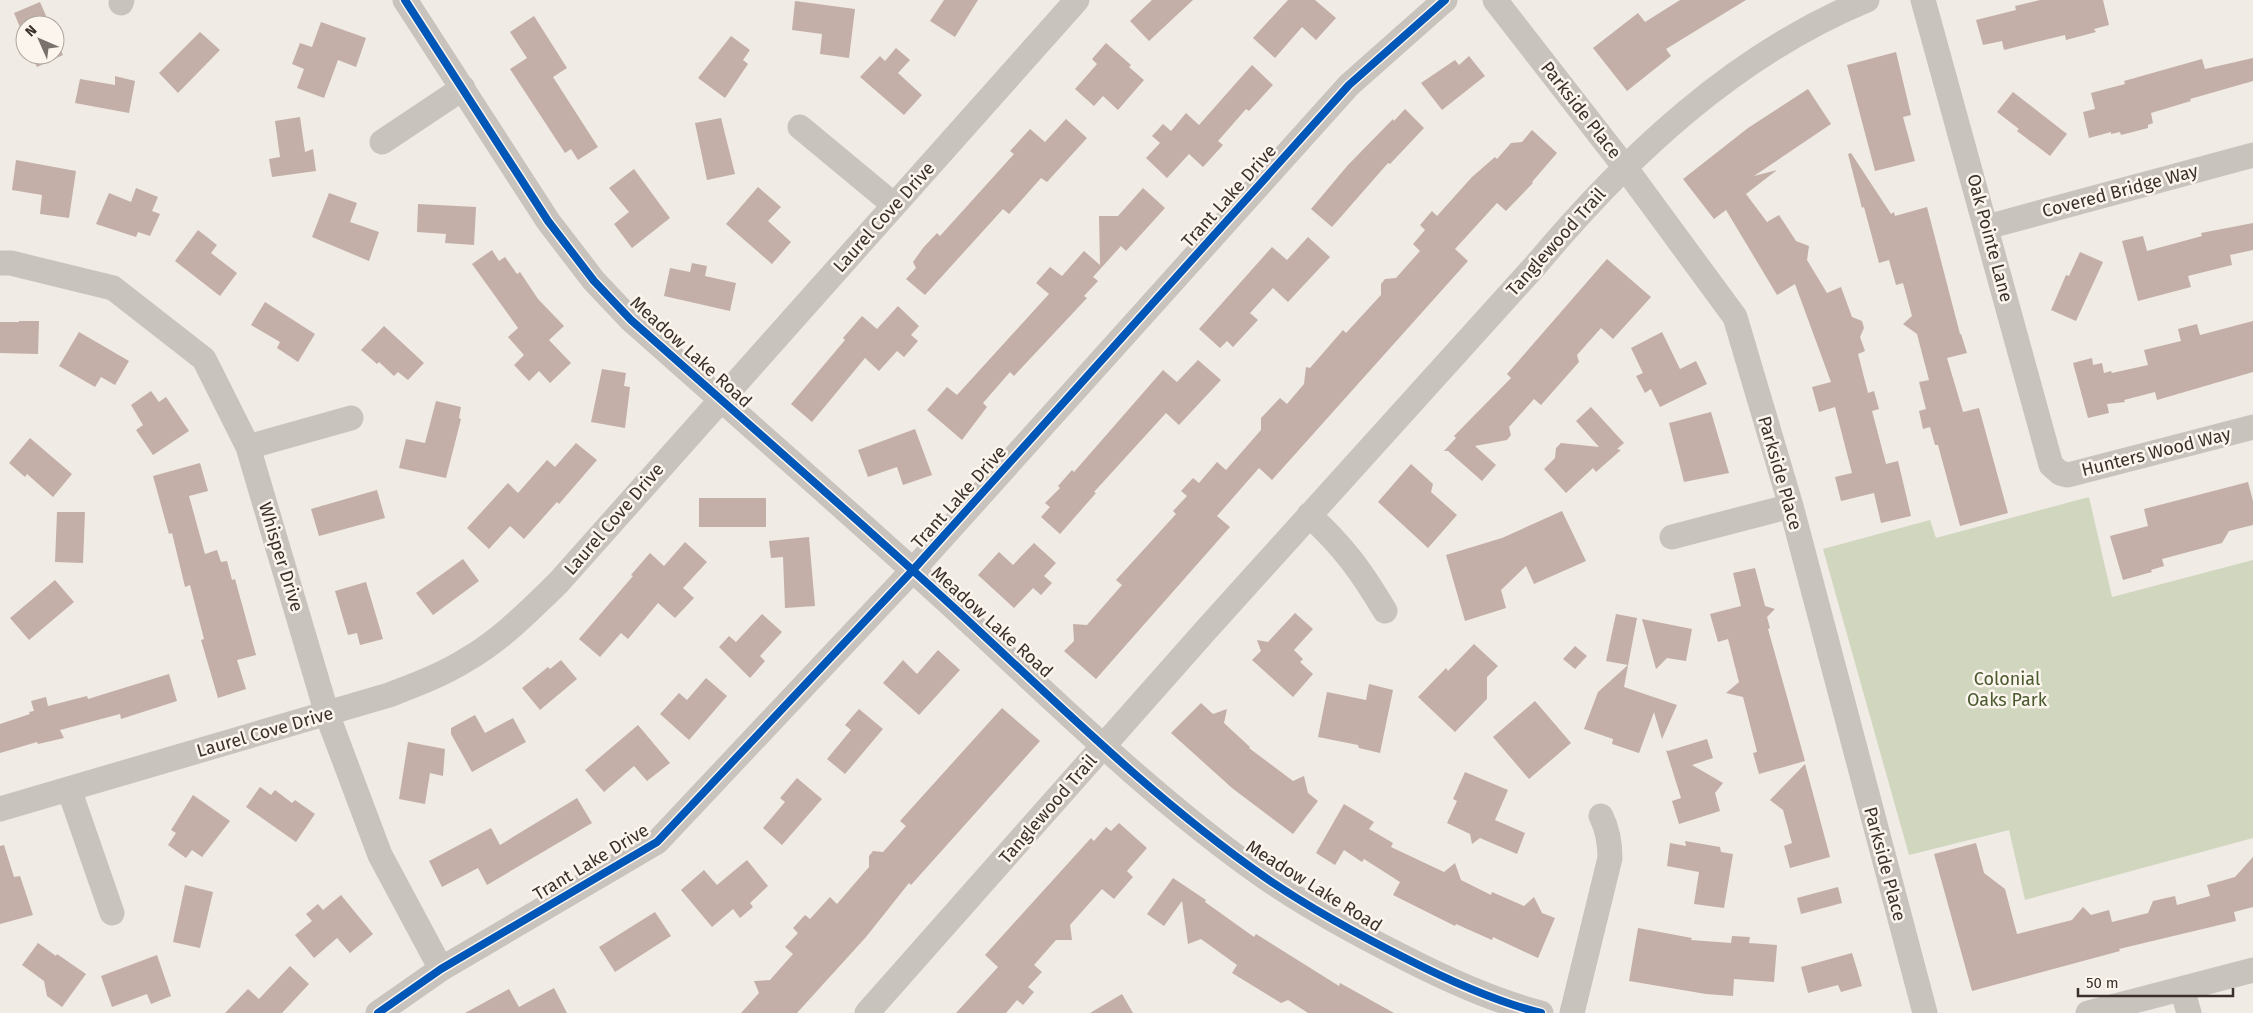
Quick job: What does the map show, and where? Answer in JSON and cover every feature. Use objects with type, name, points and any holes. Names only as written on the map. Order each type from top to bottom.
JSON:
[{"type":"street","name":"Meadow Lake Road","points":[[406,0],[548,221],[588,274],[631,320],[913,570],[1104,745],[1210,836],[1266,878],[1305,903],[1371,941],[1439,975],[1509,1004],[1541,1013]]},
{"type":"street","name":"Laurel Cove Drive","points":[[0,809],[388,695],[428,680],[465,661],[512,627],[558,583],[720,399],[1078,0]]},
{"type":"street","name":"Trant Lake Drive","points":[[378,1013],[441,969],[657,842],[913,570],[1349,85],[1445,0]]},
{"type":"street","name":"Parkside Place","points":[[1496,0],[1624,166],[1735,317],[1791,506],[1925,1013]]},
{"type":"street","name":"Tanglewood Trail","points":[[867,1013],[1309,515],[1535,266],[1580,212],[1624,166],[1694,106],[1749,65],[1804,31],[1867,0]]},
{"type":"street","name":"Oak Pointe Lane","points":[[1923,0],[2051,464],[2060,473]]},
{"type":"street","points":[[382,142],[463,88]]},
{"type":"street","points":[[800,128],[894,205]]},
{"type":"street","name":"Covered Bridge Way","points":[[1987,227],[2253,155]]},
{"type":"street","name":"Whisper Drive","points":[[0,263],[11,263],[113,288],[204,359],[248,447],[328,714],[380,856],[441,969]]},
{"type":"street","points":[[248,447],[351,418]]},
{"type":"street","name":"Hunters Wood Way","points":[[2060,473],[2068,475],[2078,473],[2253,427]]},
{"type":"street","points":[[1672,537],[1791,506]]},
{"type":"street","points":[[1309,515],[1336,540],[1360,568],[1385,611]]},
{"type":"street","points":[[69,789],[112,912]]},
{"type":"street","points":[[1572,1013],[1610,858],[1610,844],[1601,816]]},
{"type":"street","points":[[2088,1013],[2253,970]]},
{"type":"street","points":[[2182,989],[2188,1013]]},
{"type":"green space","name":"Colonial Oaks Park","points":[[2089,497],[2112,597],[2253,560],[2253,838],[2025,900],[2009,830],[1909,855],[1823,549],[1930,520],[1936,538]]},
{"type":"building","points":[[944,0],[978,0],[955,37],[930,21]]},
{"type":"building","points":[[1152,0],[1193,0],[1149,41],[1130,21]]},
{"type":"building","points":[[1288,0],[1315,0],[1336,18],[1316,40],[1302,27],[1275,58],[1253,38]]},
{"type":"building","points":[[1680,0],[1746,0],[1666,49],[1671,56],[1627,91],[1593,48],[1638,13],[1645,22]]},
{"type":"building","points":[[2040,0],[2103,0],[2109,25],[2094,29],[2096,32],[2066,40],[2065,35],[2004,50],[2002,41],[1983,45],[1976,20],[2016,10],[2015,6]]},
{"type":"building","points":[[795,1],[855,9],[849,58],[820,54],[822,34],[792,30]]},
{"type":"building","points":[[40,2],[46,15],[15,15],[14,13]]},
{"type":"building","points":[[534,16],[567,68],[553,77],[598,147],[578,160],[571,149],[565,153],[510,69],[527,58],[510,32]]},
{"type":"building","points":[[321,22],[366,38],[356,67],[338,60],[324,98],[297,88],[304,69],[292,64],[300,43],[312,47]]},
{"type":"building","points":[[200,32],[220,50],[178,93],[159,73]]},
{"type":"building","points":[[731,36],[750,50],[743,60],[748,64],[725,98],[698,78]]},
{"type":"building","points":[[1106,43],[1131,65],[1129,67],[1144,80],[1118,110],[1103,96],[1094,106],[1075,89],[1097,64],[1092,59]]},
{"type":"building","points":[[896,48],[910,60],[898,73],[922,95],[904,115],[860,77],[880,56],[885,61]]},
{"type":"building","points":[[1896,52],[1911,115],[1903,117],[1915,161],[1875,171],[1847,65]]},
{"type":"building","points":[[1469,56],[1485,76],[1442,110],[1421,83],[1455,60],[1459,65]]},
{"type":"building","points":[[2253,58],[2253,81],[2190,99],[2191,101],[2151,113],[2153,123],[2148,125],[2148,128],[2121,135],[2120,132],[2111,134],[2111,132],[2089,138],[2083,112],[2095,109],[2091,93],[2125,84],[2124,81],[2202,59],[2205,69]]},
{"type":"building","points":[[1252,65],[1273,85],[1249,111],[1246,109],[1218,141],[1223,145],[1203,167],[1189,154],[1167,178],[1146,158],[1160,143],[1152,136],[1163,124],[1171,131],[1186,113],[1199,125]]},
{"type":"building","points":[[115,76],[135,81],[129,113],[75,103],[80,79],[115,85]]},
{"type":"building","points":[[1808,89],[1831,124],[1754,176],[1777,170],[1746,194],[1767,222],[1779,215],[1796,241],[1809,246],[1807,260],[1827,293],[1841,287],[1852,317],[1862,321],[1864,328],[1860,337],[1865,351],[1858,354],[1868,393],[1874,391],[1879,409],[1872,411],[1886,464],[1898,461],[1911,516],[1881,523],[1874,493],[1841,501],[1835,477],[1852,473],[1835,407],[1819,412],[1812,387],[1831,382],[1795,284],[1777,295],[1726,210],[1714,219],[1683,179],[1748,128]]},
{"type":"building","points":[[2013,92],[2067,134],[2050,156],[2017,131],[2019,129],[1997,112]]},
{"type":"building","points":[[1405,109],[1424,128],[1390,164],[1388,163],[1332,227],[1311,209],[1348,165]]},
{"type":"building","points":[[300,117],[305,152],[313,149],[316,171],[272,177],[269,159],[280,157],[275,121]]},
{"type":"building","points":[[721,118],[735,174],[707,180],[695,123]]},
{"type":"building","points":[[1066,119],[1087,138],[1047,182],[1041,178],[1009,214],[1003,209],[925,295],[906,279],[916,268],[913,262],[923,248],[937,233],[940,236],[1014,154],[1010,151],[1030,129],[1045,142]]},
{"type":"building","points":[[1532,130],[1557,153],[1533,183],[1506,211],[1497,203],[1455,249],[1468,261],[1272,480],[1259,468],[1217,516],[1230,527],[1096,679],[1064,651],[1074,641],[1073,624],[1087,625],[1122,585],[1116,580],[1176,514],[1173,511],[1187,496],[1181,491],[1193,478],[1199,483],[1217,462],[1226,470],[1261,430],[1261,418],[1280,398],[1287,404],[1304,384],[1306,367],[1310,368],[1343,330],[1346,333],[1381,295],[1381,284],[1385,279],[1396,278],[1420,251],[1413,244],[1425,230],[1420,225],[1432,211],[1437,216],[1472,177],[1495,157],[1497,159],[1511,143],[1522,142]]},
{"type":"building","points":[[1851,153],[1891,214],[1894,212],[1895,216],[1927,207],[1960,334],[1967,353],[1947,358],[1963,412],[1979,408],[2008,513],[1960,526],[1938,445],[1935,445],[1930,427],[1923,429],[1919,411],[1926,409],[1919,382],[1929,380],[1917,334],[1903,324],[1912,316],[1903,283],[1896,285],[1889,260],[1879,263],[1848,154]]},
{"type":"building","points":[[16,160],[76,171],[69,218],[40,214],[42,195],[12,190]]},
{"type":"building","points":[[634,169],[670,218],[632,248],[614,224],[629,212],[609,188]]},
{"type":"building","points":[[758,187],[781,207],[768,221],[791,242],[772,264],[726,224]]},
{"type":"building","points":[[136,188],[158,197],[152,211],[160,214],[150,236],[138,232],[136,237],[96,224],[109,193],[131,202]]},
{"type":"building","points":[[1143,188],[1165,208],[1126,251],[1121,246],[1093,277],[1098,281],[1084,296],[1087,298],[1014,376],[1010,372],[983,403],[987,407],[962,440],[927,410],[947,387],[957,395],[1049,294],[1036,283],[1050,267],[1062,276],[1084,251],[1100,265],[1099,216],[1118,216]]},
{"type":"building","points":[[329,193],[357,203],[350,222],[379,232],[369,261],[312,237]]},
{"type":"building","points":[[418,204],[476,207],[474,245],[445,243],[446,234],[417,232]]},
{"type":"building","points":[[2253,223],[2253,250],[2230,255],[2232,265],[2188,276],[2191,287],[2138,301],[2122,241],[2143,236],[2147,251],[2202,236],[2201,233]]},
{"type":"building","points":[[198,230],[217,245],[211,253],[237,273],[220,296],[175,261]]},
{"type":"building","points":[[1308,237],[1330,257],[1288,302],[1273,288],[1250,313],[1258,320],[1233,347],[1227,341],[1220,348],[1199,329],[1272,247],[1287,260]]},
{"type":"building","points":[[492,250],[499,261],[505,257],[517,274],[520,272],[538,299],[564,326],[549,340],[571,363],[550,383],[539,371],[529,381],[514,365],[524,355],[508,337],[518,328],[472,264]]},
{"type":"building","points":[[2080,252],[2103,262],[2076,321],[2051,310],[2066,275],[2069,276]]},
{"type":"building","points":[[1607,259],[1651,297],[1613,339],[1601,328],[1577,355],[1579,362],[1541,405],[1534,399],[1509,427],[1511,435],[1507,440],[1475,446],[1496,465],[1482,481],[1448,451],[1444,451],[1456,438],[1454,436],[1511,378],[1507,374]]},
{"type":"building","points":[[692,263],[707,266],[705,276],[736,283],[730,311],[664,296],[670,268],[690,272]]},
{"type":"building","points":[[265,302],[315,334],[298,362],[277,348],[280,342],[251,325]]},
{"type":"building","points":[[898,306],[919,326],[911,335],[918,341],[904,357],[897,351],[879,371],[865,358],[812,422],[791,404],[845,340],[843,338],[862,316],[877,329]]},
{"type":"building","points":[[39,321],[38,354],[0,353],[0,322]]},
{"type":"building","points":[[2253,321],[2253,372],[2157,400],[2155,392],[2124,400],[2125,402],[2107,404],[2109,413],[2088,418],[2073,363],[2092,358],[2093,365],[2102,363],[2104,373],[2148,365],[2144,350],[2181,341],[2178,329],[2197,324],[2200,335]]},
{"type":"building","points":[[384,326],[424,363],[408,380],[398,372],[394,376],[379,362],[377,364],[361,350]]},
{"type":"building","points":[[79,332],[129,361],[115,385],[101,377],[95,387],[59,366]]},
{"type":"building","points":[[1662,332],[1680,369],[1696,361],[1707,384],[1660,407],[1651,389],[1645,393],[1636,376],[1643,373],[1631,348]]},
{"type":"building","points":[[1198,360],[1221,380],[1179,425],[1166,413],[1094,492],[1096,493],[1060,534],[1041,517],[1050,507],[1045,503],[1060,488],[1058,486],[1072,470],[1074,472],[1163,370],[1177,382]]},
{"type":"building","points":[[602,369],[626,373],[624,386],[630,387],[625,428],[591,422]]},
{"type":"building","points":[[151,391],[159,402],[166,397],[189,431],[153,455],[136,430],[143,425],[131,405]]},
{"type":"building","points":[[436,401],[461,407],[459,418],[461,419],[446,478],[399,468],[406,439],[425,443]]},
{"type":"building","points":[[1591,407],[1624,443],[1617,449],[1621,450],[1596,472],[1593,468],[1566,493],[1544,469],[1555,458],[1556,448],[1561,443],[1599,447],[1576,421]]},
{"type":"building","points":[[1711,412],[1729,473],[1684,482],[1669,423]]},
{"type":"building","points":[[915,429],[932,475],[903,485],[897,467],[868,477],[858,450]]},
{"type":"building","points":[[30,438],[72,474],[53,497],[27,474],[25,477],[9,463]]},
{"type":"building","points":[[576,443],[597,460],[559,504],[557,502],[524,539],[510,526],[489,549],[467,528],[508,483],[518,493],[547,460],[555,467]]},
{"type":"building","points":[[200,463],[208,491],[189,496],[205,554],[217,550],[221,562],[227,561],[232,580],[235,579],[256,655],[237,660],[246,689],[218,698],[201,640],[204,639],[190,585],[185,587],[172,533],[169,534],[153,476]]},
{"type":"building","points":[[1411,464],[1433,484],[1431,492],[1457,515],[1428,548],[1378,502]]},
{"type":"building","points":[[2248,482],[2253,501],[2253,525],[2229,531],[2222,543],[2162,559],[2164,566],[2151,570],[2152,572],[2123,580],[2110,536],[2148,526],[2144,509]]},
{"type":"building","points":[[377,490],[385,518],[319,536],[311,509]]},
{"type":"building","points":[[699,498],[766,498],[766,527],[699,527]]},
{"type":"building","points":[[1562,511],[1586,561],[1534,584],[1526,566],[1501,590],[1506,608],[1465,621],[1446,555],[1502,538]]},
{"type":"building","points":[[57,512],[85,512],[83,563],[55,562]]},
{"type":"building","points":[[809,537],[815,606],[785,608],[783,557],[771,558],[769,541]]},
{"type":"building","points":[[685,542],[707,562],[683,588],[694,598],[675,618],[658,603],[628,639],[621,633],[600,657],[579,639],[633,576],[631,575],[650,553],[664,566]]},
{"type":"building","points":[[1034,543],[1056,563],[1044,576],[1052,583],[1041,595],[1033,588],[1014,608],[978,575],[999,552],[1013,565]]},
{"type":"building","points":[[463,559],[479,581],[433,615],[416,593]]},
{"type":"building","points":[[1755,568],[1765,606],[1775,609],[1767,617],[1770,628],[1768,629],[1805,761],[1759,774],[1753,753],[1757,752],[1743,697],[1726,693],[1739,682],[1728,639],[1718,642],[1710,614],[1741,606],[1733,573]]},
{"type":"building","points":[[55,580],[74,602],[29,640],[10,618]]},
{"type":"building","points":[[366,582],[383,639],[360,645],[357,633],[348,635],[335,591]]},
{"type":"building","points":[[1295,613],[1313,629],[1294,650],[1303,659],[1300,662],[1313,674],[1293,697],[1252,660],[1261,651],[1257,640],[1268,642]]},
{"type":"building","points":[[762,614],[782,632],[760,656],[765,661],[750,678],[719,647],[729,636],[736,642]]},
{"type":"building","points":[[1616,614],[1637,618],[1624,687],[1677,705],[1662,739],[1654,712],[1639,753],[1612,744],[1613,739],[1584,729],[1598,692],[1628,665],[1606,661]]},
{"type":"building","points":[[1642,619],[1692,629],[1686,661],[1667,658],[1656,669]]},
{"type":"building","points":[[1474,644],[1498,666],[1487,677],[1487,699],[1455,732],[1418,697],[1446,668],[1448,671]]},
{"type":"building","points":[[1575,646],[1587,656],[1575,669],[1563,659]]},
{"type":"building","points":[[938,650],[960,670],[919,715],[883,683],[903,660],[917,674]]},
{"type":"building","points":[[561,660],[577,679],[540,710],[522,688],[548,667],[550,669]]},
{"type":"building","points":[[169,674],[177,701],[121,719],[120,714],[60,730],[64,738],[38,744],[37,742],[0,753],[0,724],[30,714],[29,712],[34,711],[31,701],[46,697],[48,706],[87,696],[88,699]]},
{"type":"building","points":[[706,678],[727,696],[689,740],[660,714],[679,693],[687,700]]},
{"type":"building","points":[[1369,684],[1393,690],[1380,753],[1359,748],[1358,745],[1318,737],[1327,692],[1366,700]]},
{"type":"building","points":[[1535,701],[1571,743],[1529,779],[1493,737]]},
{"type":"building","points":[[1201,703],[1213,714],[1227,709],[1224,723],[1249,748],[1293,781],[1304,776],[1308,793],[1318,801],[1293,834],[1232,788],[1171,733]]},
{"type":"building","points":[[1002,708],[1040,741],[911,885],[909,883],[866,937],[797,1013],[741,1013],[759,993],[754,981],[770,980],[793,954],[785,947],[798,933],[793,928],[805,915],[810,919],[830,897],[837,904],[869,867],[869,856],[873,851],[883,852],[906,826],[900,821]]},
{"type":"building","points":[[859,709],[883,729],[845,774],[827,759],[851,730],[845,725]]},
{"type":"building","points":[[475,715],[485,733],[513,718],[526,742],[472,772],[451,734],[451,728]]},
{"type":"building","points":[[638,725],[670,763],[647,781],[634,766],[604,792],[585,770]]},
{"type":"building","points":[[1707,739],[1713,758],[1692,765],[1723,783],[1715,793],[1720,811],[1679,824],[1672,801],[1681,798],[1666,750]]},
{"type":"building","points":[[408,742],[445,749],[443,776],[430,773],[425,804],[399,799]]},
{"type":"building","points":[[1805,764],[1830,857],[1790,868],[1784,846],[1792,843],[1783,810],[1770,800]]},
{"type":"building","points":[[1465,772],[1508,790],[1495,820],[1525,833],[1517,854],[1480,838],[1472,844],[1470,834],[1447,823],[1457,801],[1453,799]]},
{"type":"building","points":[[797,778],[822,799],[782,845],[763,828],[785,802],[780,798]]},
{"type":"building","points":[[260,787],[271,795],[275,790],[292,803],[295,800],[315,814],[296,842],[246,807]]},
{"type":"building","points":[[193,795],[230,821],[202,857],[192,850],[186,858],[168,845],[176,833],[171,830]]},
{"type":"building","points":[[577,798],[592,823],[487,885],[478,868],[442,887],[429,861],[491,828],[500,845]]},
{"type":"building","points":[[1344,804],[1374,822],[1369,829],[1393,843],[1391,847],[1444,872],[1455,863],[1461,880],[1491,895],[1492,892],[1524,906],[1534,897],[1542,913],[1555,918],[1538,958],[1493,937],[1492,940],[1456,924],[1455,926],[1393,895],[1400,882],[1364,859],[1362,862],[1344,850],[1335,865],[1316,853]]},
{"type":"building","points":[[1119,823],[1147,848],[1127,871],[1133,877],[1114,899],[1102,889],[1070,925],[1072,940],[1056,940],[1034,965],[1042,972],[1028,987],[1034,992],[1023,1005],[1017,1000],[1006,1013],[956,1013],[998,967],[985,955],[1091,838],[1094,841],[1106,827],[1111,831]]},
{"type":"building","points":[[1685,841],[1720,847],[1721,852],[1733,854],[1724,908],[1694,904],[1699,872],[1667,866],[1670,843],[1686,846]]},
{"type":"building","points":[[1976,843],[1984,873],[2005,889],[2017,934],[2072,920],[2083,907],[2091,915],[2109,910],[2112,922],[2148,913],[2153,901],[2175,896],[2177,905],[2210,896],[2207,885],[2235,877],[2253,857],[2253,907],[2234,912],[2236,921],[2119,949],[2120,951],[1972,991],[1934,854]]},
{"type":"building","points":[[4,845],[14,877],[20,876],[33,915],[0,924],[0,846]]},
{"type":"building","points":[[747,860],[768,886],[750,903],[753,907],[740,918],[733,909],[712,927],[681,890],[704,870],[717,885]]},
{"type":"building","points":[[1173,878],[1206,900],[1205,902],[1254,937],[1256,934],[1339,986],[1340,983],[1394,1013],[1308,1013],[1288,1000],[1281,1003],[1232,973],[1237,965],[1201,939],[1188,944],[1182,901],[1164,926],[1147,914]]},
{"type":"building","points":[[185,885],[213,892],[200,948],[173,942]]},
{"type":"building","points":[[1838,887],[1842,903],[1801,914],[1797,898]]},
{"type":"building","points":[[341,895],[373,934],[350,953],[337,938],[314,958],[295,935],[312,921],[306,914],[318,904],[323,910]]},
{"type":"building","points":[[655,912],[671,936],[615,972],[599,947]]},
{"type":"building","points":[[1638,928],[1692,938],[1691,940],[1731,943],[1732,936],[1750,937],[1749,943],[1777,945],[1774,982],[1734,979],[1733,996],[1706,994],[1629,981]]},
{"type":"building","points":[[38,943],[86,974],[62,1007],[47,996],[44,981],[22,965]]},
{"type":"building","points":[[1852,953],[1862,986],[1841,992],[1838,985],[1808,993],[1801,967]]},
{"type":"building","points":[[157,955],[171,996],[151,1004],[147,994],[112,1007],[101,976]]},
{"type":"building","points":[[290,966],[309,984],[282,1013],[225,1013],[248,989],[259,999]]},
{"type":"building","points":[[554,988],[567,1013],[465,1013],[509,989],[519,1007]]},
{"type":"building","points":[[1122,994],[1133,1013],[1090,1013]]},
{"type":"cycle path","points":[[405,0],[548,221],[594,281],[631,320],[951,605],[1104,747],[1183,815],[1224,847],[1266,878],[1318,911],[1439,975],[1472,990],[1541,1013]]},
{"type":"cycle path","points":[[378,1013],[441,969],[657,842],[913,570],[1349,85],[1445,0]]}]
